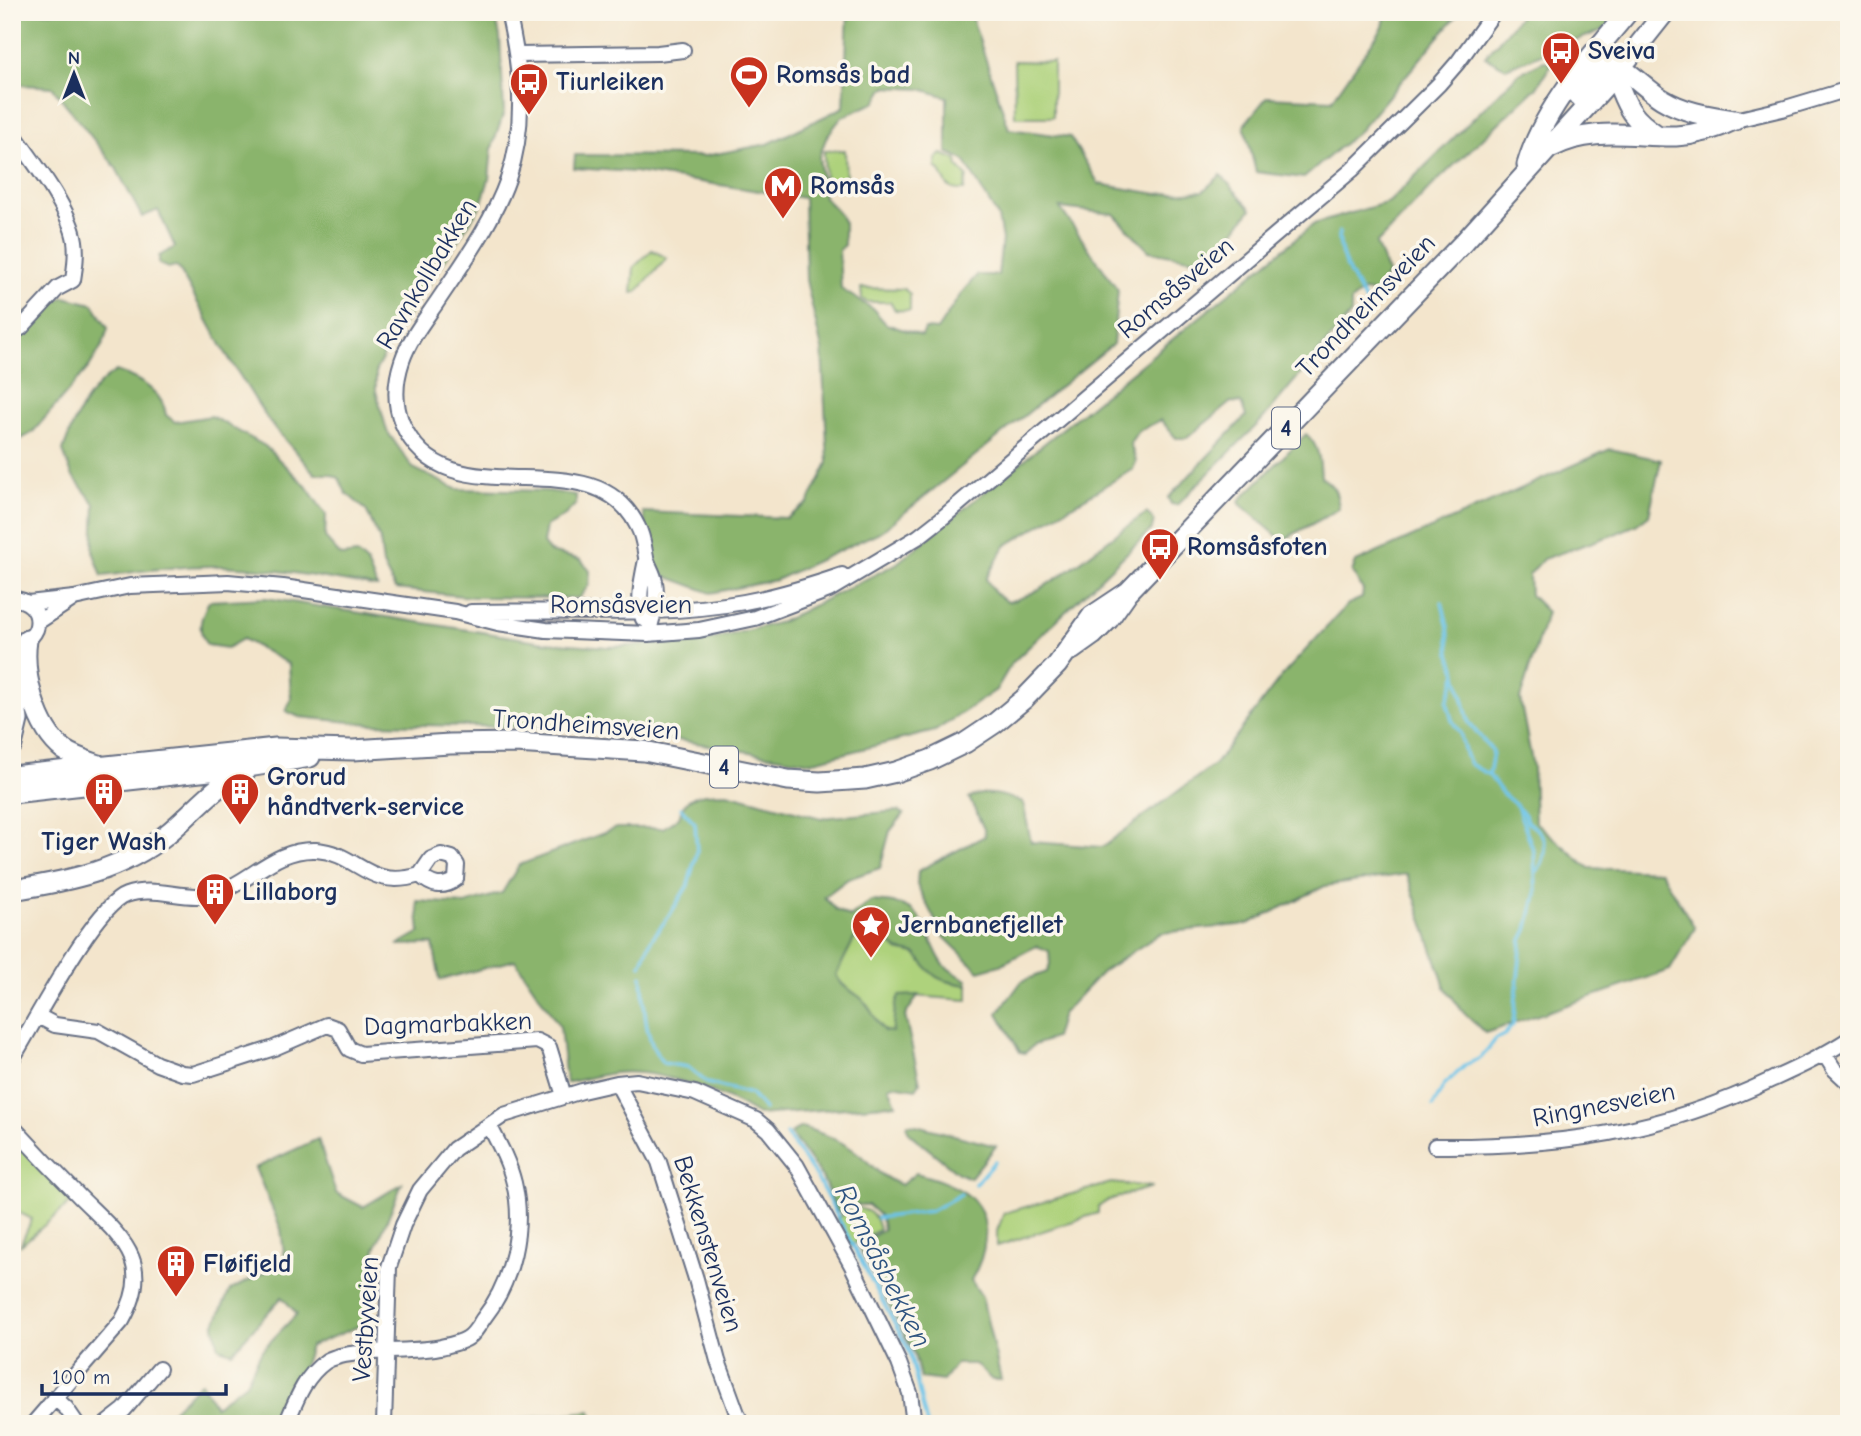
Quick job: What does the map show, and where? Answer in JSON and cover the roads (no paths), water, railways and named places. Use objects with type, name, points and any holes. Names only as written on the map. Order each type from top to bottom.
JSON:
[{"type":"highway","name":"Trondheimsveien","points":[[1524,176],[1545,119],[1629,12]]},
{"type":"highway","points":[[1615,68],[1649,12]]},
{"type":"highway","name":"Trondheimsveien","points":[[12,776],[276,748],[354,750],[450,744],[572,745],[664,754],[796,780],[865,779],[914,767],[965,743],[1009,712],[1066,655],[1102,626],[1128,592],[1524,176],[1665,12]]},
{"type":"highway","points":[[1615,68],[1684,110],[1735,120]]},
{"type":"highway","points":[[1615,68],[1631,113],[1657,135]]},
{"type":"highway","points":[[1545,150],[1557,144],[1597,134],[1687,135],[1735,120]]},
{"type":"highway","points":[[20,642],[27,659],[31,688],[50,736],[62,749],[103,767]]},
{"type":"highway","points":[[12,667],[18,720],[12,744]]},
{"type":"highway","name":"Trondheimsveien","points":[[12,793],[254,766],[354,750]]},
{"type":"highway","points":[[12,890],[90,875],[135,856],[167,834],[233,777],[254,766]]},
{"type":"street","name":"Ravnkollbakken","points":[[508,12],[517,55],[521,109],[517,144],[508,180],[474,247],[406,351],[396,384],[399,415],[415,444],[432,461],[443,467],[471,475],[581,482],[613,497],[628,510],[638,526],[646,560],[655,582],[648,610],[648,634]]},
{"type":"street","name":"Romsåsveien","points":[[28,603],[74,598],[130,586],[228,582],[283,587],[455,612],[521,627],[588,633],[648,634],[699,630],[755,618],[829,590],[918,537],[961,503],[1352,170],[1439,84],[1494,12]]},
{"type":"street","points":[[517,55],[543,52],[658,53],[683,50]]},
{"type":"street","points":[[1735,120],[1802,104],[1849,89]]},
{"type":"street","points":[[12,132],[45,179],[66,216],[75,240],[73,280],[58,288],[21,328],[12,333]]},
{"type":"street","name":"Romsåsveien","points":[[455,612],[648,610],[744,602],[860,570]]},
{"type":"street","name":"Romsåsveien","points":[[38,622],[74,598]]},
{"type":"street","points":[[12,599],[28,603],[35,611],[38,622],[35,632],[20,642]]},
{"type":"street","points":[[12,1059],[63,971],[96,923],[115,901],[127,895],[148,892],[193,897],[209,895],[226,890],[274,860],[303,850],[334,854],[369,873],[387,879],[420,875]]},
{"type":"street","name":"Dagmarbakken","points":[[38,1016],[55,1025],[98,1031],[157,1064],[182,1073],[203,1072],[274,1048],[327,1026],[338,1029],[349,1049],[361,1054],[537,1041],[549,1047],[564,1096]]},
{"type":"street","name":"Ringnesveien","points":[[1435,1146],[1549,1143],[1640,1128],[1710,1107],[1745,1093],[1825,1055],[1849,1039]]},
{"type":"street","points":[[1825,1055],[1834,1069],[1849,1083]]},
{"type":"street","name":"Vestbyveien","points":[[384,1424],[390,1267],[403,1225],[420,1190],[454,1149],[489,1125],[522,1108],[617,1083],[637,1081],[695,1093],[756,1120],[768,1130],[797,1166],[852,1266],[899,1363],[910,1394],[914,1424]]},
{"type":"street","name":"Bekkenstenveien","points":[[617,1083],[659,1162],[696,1279],[718,1361],[741,1424]]},
{"type":"street","points":[[286,1424],[305,1381],[327,1360],[348,1355],[439,1347],[468,1339],[488,1313],[505,1283],[516,1243],[518,1213],[515,1185],[508,1160],[489,1125]]},
{"type":"street","points":[[12,1126],[120,1237],[134,1266],[135,1292],[122,1321],[33,1424]]},
{"type":"street","points":[[106,1424],[124,1410],[159,1369]]},
{"type":"street","points":[[55,1398],[77,1424]]},
{"type":"waterway","points":[[1339,232],[1344,262],[1367,305]]},
{"type":"waterway","points":[[1433,1106],[1444,1085],[1467,1064],[1481,1058],[1496,1039],[1513,1025],[1522,940],[1536,894],[1534,852],[1517,806],[1502,793],[1489,775],[1470,764],[1460,733],[1452,720],[1447,702],[1457,673],[1450,654],[1448,627],[1442,602]]},
{"type":"waterway","points":[[1457,675],[1469,723],[1493,752],[1489,775]]},
{"type":"waterway","name":"Romsåsbekken","points":[[641,965],[651,940],[688,885],[697,852],[695,823],[681,808]]},
{"type":"waterway","points":[[1518,808],[1525,815],[1527,822],[1538,830],[1545,844],[1541,865],[1535,873]]},
{"type":"waterway","name":"Romsåsbekken","points":[[642,976],[648,1033],[656,1054],[663,1063],[688,1067],[707,1083],[751,1094],[764,1109]]},
{"type":"waterway","name":"Romsåsbekken","points":[[786,1134],[817,1178],[909,1351],[927,1424]]},
{"type":"waterway","points":[[975,1184],[995,1161]]},
{"type":"waterway","points":[[877,1218],[931,1211],[961,1194]]},
{"type":"place","name":"Sveiva","points":[[1561,85]]},
{"type":"place","name":"Romsås bad","points":[[749,109]]},
{"type":"place","name":"Tiurleiken","points":[[529,116]]},
{"type":"place","name":"Romsås","points":[[783,220]]},
{"type":"place","name":"Romsåsfoten","points":[[1160,581]]},
{"type":"place","name":"Tiger Wash","points":[[104,826]]},
{"type":"place","name":"Grorud håndtverk-service","points":[[240,826]]},
{"type":"place","name":"Lillaborg","points":[[215,926]]},
{"type":"place","name":"Jernbanefjellet","points":[[871,959]]},
{"type":"place","name":"Fløifjeld","points":[[176,1298]]}]
